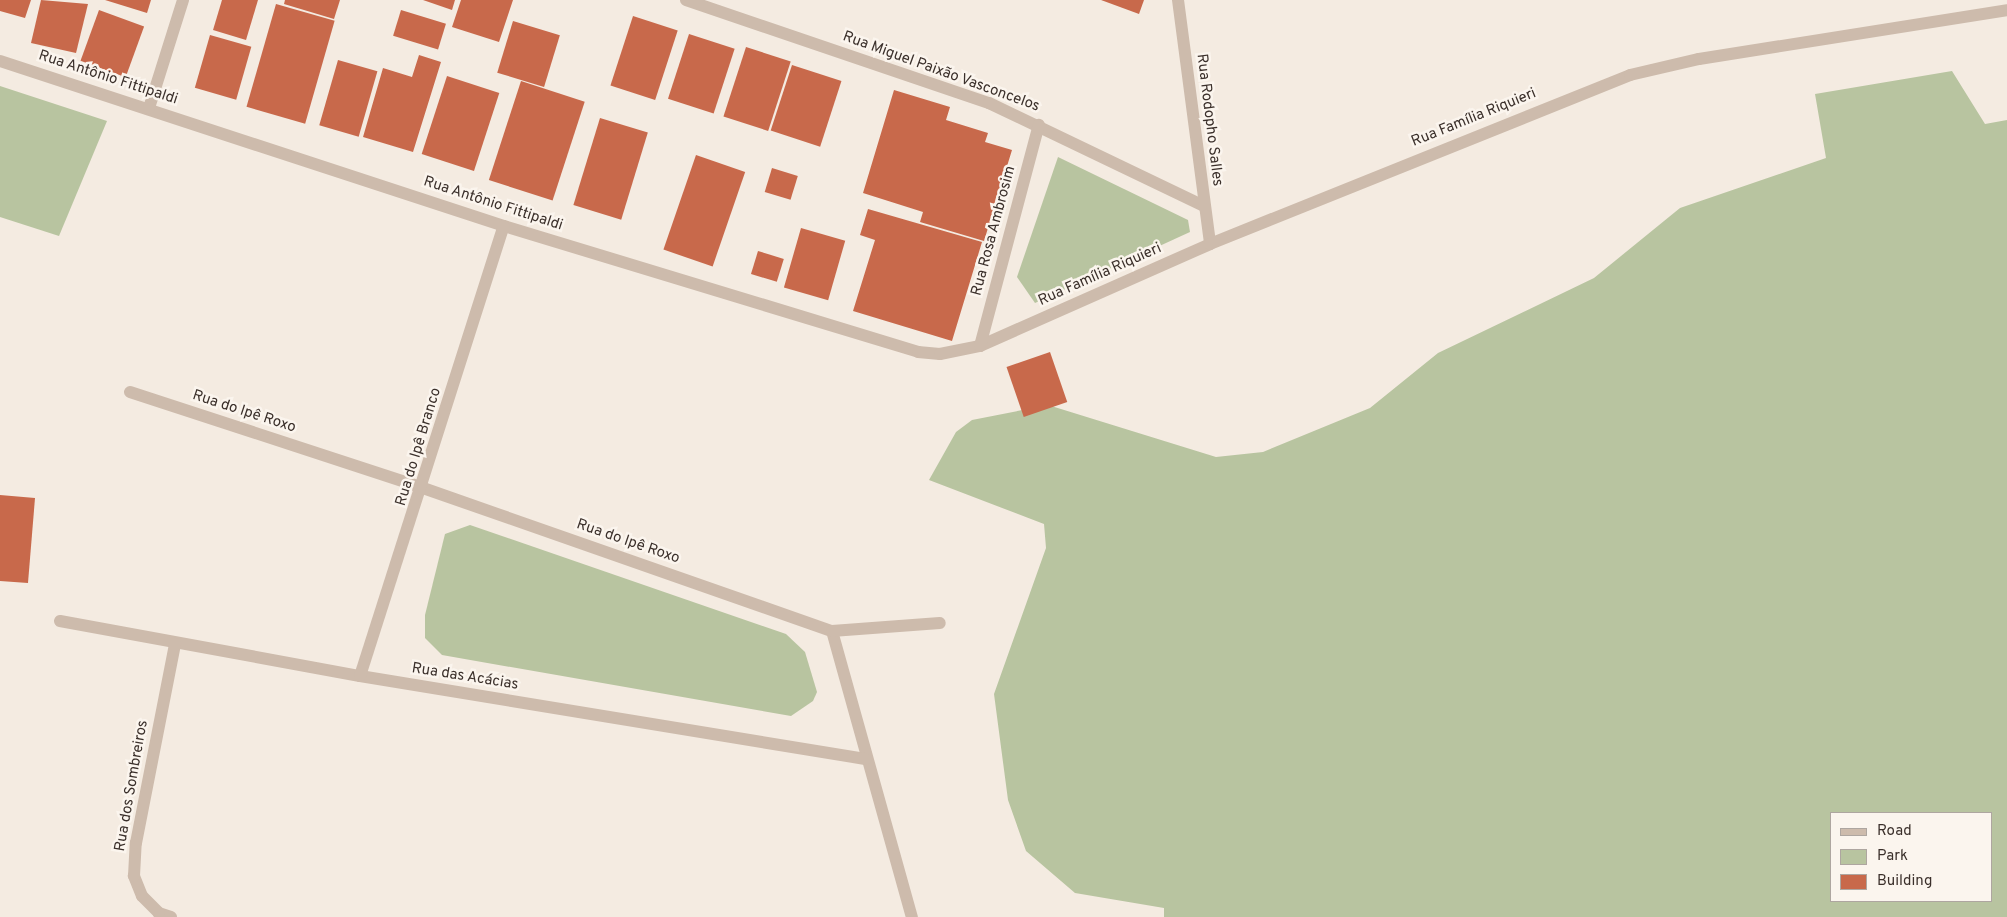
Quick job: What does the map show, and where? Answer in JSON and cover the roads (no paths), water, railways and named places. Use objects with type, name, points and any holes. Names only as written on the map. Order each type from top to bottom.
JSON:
[{"type":"street","points":[[149,108],[183,0]]},
{"type":"street","name":"Rua Miguel Paixão Vasconcelos","points":[[686,0],[1039,125],[1204,206]]},
{"type":"street","name":"Rua Rodopho Salles","points":[[1178,0],[1210,244]]},
{"type":"street","name":"Rua Família Riquieri","points":[[980,346],[1210,244],[1630,74],[1699,58],[2007,10]]},
{"type":"street","name":"Rua Antônio Fittipaldi","points":[[0,61],[149,108],[504,226],[918,352],[940,354],[980,346]]},
{"type":"street","name":"Rua Rosa Ambrosim","points":[[980,346],[1039,125]]},
{"type":"street","name":"Rua do Ipê Branco","points":[[360,676],[423,488],[504,226]]},
{"type":"street","name":"Rua do Ipê Roxo","points":[[130,392],[423,488],[832,631]]},
{"type":"street","name":"Rua das Acácias","points":[[60,621],[176,644],[360,676],[865,759]]},
{"type":"street","points":[[912,917],[865,759],[832,631],[940,623]]},
{"type":"street","name":"Rua dos Sombreiros","points":[[171,917],[159,913],[142,896],[134,876],[136,843],[176,644]]}]
